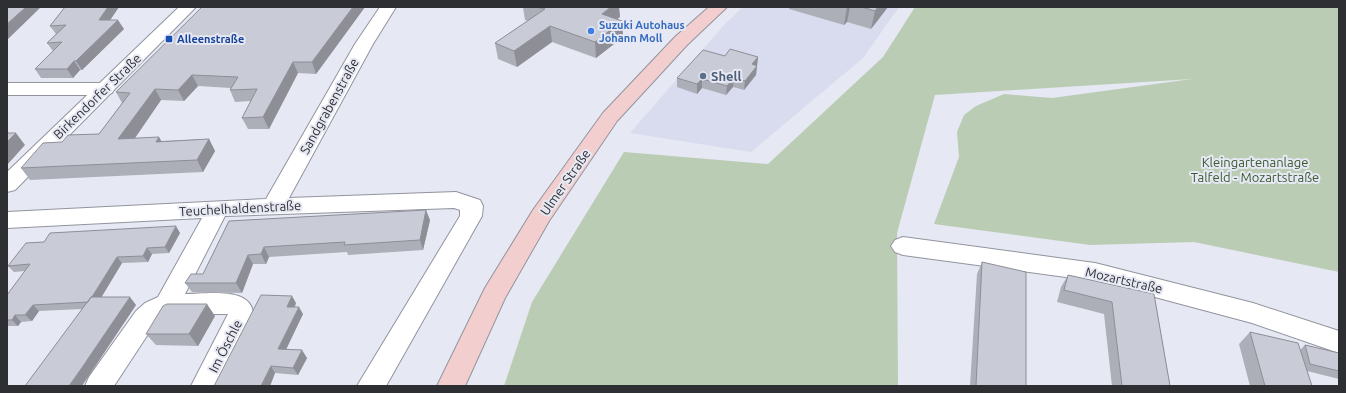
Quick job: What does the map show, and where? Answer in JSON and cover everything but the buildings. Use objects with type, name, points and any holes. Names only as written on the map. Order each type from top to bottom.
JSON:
[{"type":"main road","name":"Ulmer Straße","points":[[451,386],[494,295],[541,216],[610,117],[681,40],[719,7]]},
{"type":"street","name":"Birkendorfer Straße","points":[[7,185],[188,7]]},
{"type":"street","name":"Sandgrabenstraße","points":[[273,206],[364,44],[388,7]]},
{"type":"street","points":[[7,89],[105,89]]},
{"type":"street","name":"Teuchelhaldenstraße","points":[[7,220],[273,206],[456,200],[472,206],[471,216],[371,386]]},
{"type":"street","points":[[167,304],[218,209]]},
{"type":"street","name":"Mozartstraße","points":[[903,246],[1095,272],[1253,313],[1339,342]]},
{"type":"street","name":"Im Öschle","points":[[99,386],[145,318],[154,310],[167,304],[235,304],[241,310],[240,318],[205,386]]},
{"type":"shaded area","points":[[743,7],[899,7],[863,58],[751,152],[630,133],[725,24]]},
{"type":"green space","name":"Kleingartenanlage Talfeld - Mozartstraße","points":[[915,7],[1339,7],[1339,272],[1194,242],[1090,245],[934,224],[959,157],[957,132],[964,115],[976,106],[1004,94],[1052,98],[1192,79],[935,95],[897,233],[898,386],[504,386],[532,302],[624,152],[768,164],[883,57]]},
{"type":"place","name":"Suzuki Autohaus Johann Moll","points":[[591,31]]},
{"type":"place","name":"Alleenstraße","points":[[169,39]]},
{"type":"place","name":"Shell","points":[[703,76]]}]
